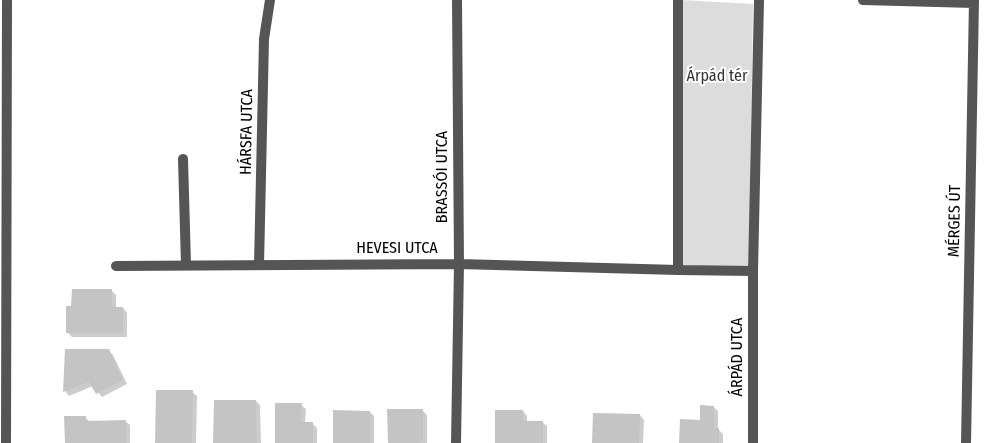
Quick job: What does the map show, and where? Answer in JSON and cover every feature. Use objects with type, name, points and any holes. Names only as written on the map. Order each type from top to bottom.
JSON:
[{"type":"street","points":[[6,443],[7,0]]},
{"type":"street","name":"HÁRSFA UTCA","points":[[259,265],[264,39],[270,0]]},
{"type":"street","name":"BRASSÓI UTCA","points":[[456,443],[459,264],[457,0]]},
{"type":"street","points":[[678,0],[678,270],[753,271],[759,0]]},
{"type":"street","points":[[863,0],[974,1]]},
{"type":"street","name":"MÉRGES ÚT","points":[[966,443],[974,1]]},
{"type":"street","points":[[183,158],[186,265]]},
{"type":"street","name":"HEVESI UTCA","points":[[116,266],[459,264],[678,270]]},
{"type":"street","name":"ÁRPÁD UTCA","points":[[753,271],[753,443]]},
{"type":"green space","name":"Árpád tér","points":[[682,0],[753,4],[749,268],[681,267]]},
{"type":"building","points":[[72,289],[112,289],[112,307],[123,307],[123,333],[66,333],[66,306],[71,306]]},
{"type":"building","points":[[65,349],[109,349],[123,380],[96,394],[89,382],[63,392]]},
{"type":"building","points":[[156,390],[193,390],[192,443],[155,443]]},
{"type":"building","points":[[214,400],[256,400],[257,443],[213,443]]},
{"type":"building","points":[[275,403],[302,403],[301,422],[313,422],[313,443],[275,443]]},
{"type":"building","points":[[700,405],[714,406],[714,428],[719,428],[719,443],[679,443],[680,419],[700,420]]},
{"type":"building","points":[[387,409],[423,409],[423,439],[419,443],[388,443]]},
{"type":"building","points":[[333,410],[370,411],[370,443],[333,443]]},
{"type":"building","points":[[495,410],[523,410],[523,421],[543,421],[543,443],[495,443]]},
{"type":"building","points":[[593,413],[640,414],[639,443],[592,443]]},
{"type":"building","points":[[64,416],[86,416],[86,421],[126,420],[126,443],[65,443]]}]
